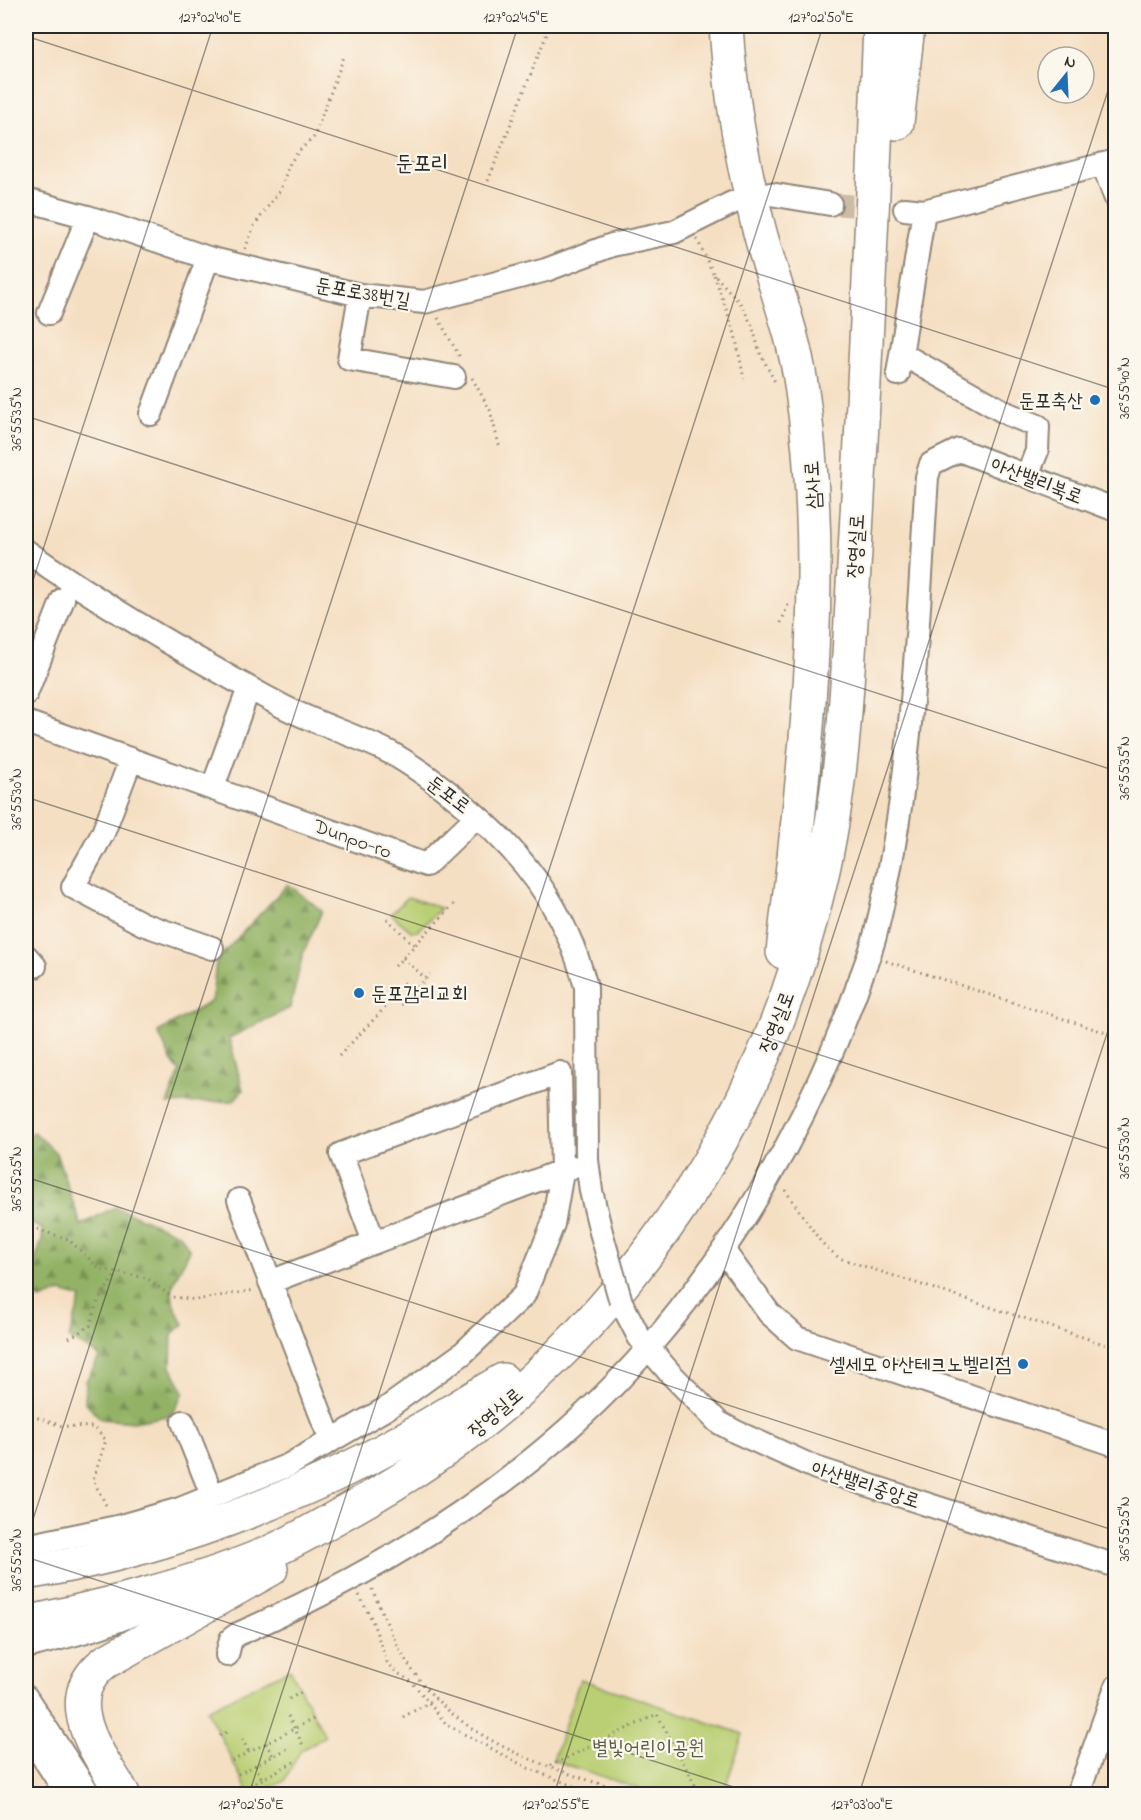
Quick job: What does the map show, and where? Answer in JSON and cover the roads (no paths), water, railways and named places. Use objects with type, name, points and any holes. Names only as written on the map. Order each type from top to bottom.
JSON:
[{"type":"highway","name":"삼사로","points":[[726,26],[730,85],[757,222],[801,381],[812,467],[816,603],[808,738],[783,952]]},
{"type":"highway","name":"장영실로","points":[[26,1603],[148,1576],[263,1534],[321,1505],[446,1427],[503,1380],[595,1289],[655,1210],[696,1146],[741,1061],[783,952],[815,812],[825,735],[859,26]]},
{"type":"highway","name":"장영실로","points":[[26,1623],[157,1592],[272,1551],[379,1494],[461,1441],[580,1335],[652,1248],[702,1176],[728,1128],[778,1020],[801,955],[818,892],[837,798],[844,732],[880,26]]},
{"type":"highway","points":[[867,303],[890,192],[908,26]]},
{"type":"highway","points":[[26,1573],[56,1568],[158,1541],[238,1516],[292,1495],[371,1457],[503,1380]]},
{"type":"highway","points":[[123,1794],[94,1747],[84,1721],[85,1695],[98,1668],[398,1494],[461,1441]]},
{"type":"street","points":[[1027,476],[1037,451],[1038,426],[900,364],[914,210],[1109,163],[1116,199]]},
{"type":"street","points":[[770,194],[830,204]]},
{"type":"street","name":"둔포로38번길","points":[[26,200],[88,217],[208,258],[360,295],[424,302],[546,270],[612,245],[674,232],[732,203]]},
{"type":"street","points":[[49,313],[88,217]]},
{"type":"street","points":[[151,414],[208,258]]},
{"type":"street","points":[[360,295],[349,359],[454,377]]},
{"type":"street","name":"아산밸리북로","points":[[723,1250],[769,1177],[811,1101],[831,1058],[874,939],[901,817],[910,740],[927,477],[931,464],[959,450],[1116,510]]},
{"type":"street","name":"둔포로","points":[[26,551],[70,582],[284,707],[391,754],[436,783],[500,835],[535,878],[554,905],[580,964],[586,987],[587,1160],[591,1191],[621,1302]]},
{"type":"street","points":[[26,694],[63,598]]},
{"type":"street","points":[[213,787],[246,696]]},
{"type":"street","name":"Dunpo-ro","points":[[26,722],[426,865],[477,816]]},
{"type":"street","points":[[131,759],[103,832],[73,887],[143,924],[212,948]]},
{"type":"street","points":[[26,1546],[117,1527],[180,1509],[289,1465],[387,1408],[462,1354],[524,1295],[553,1224],[562,1172],[560,1073],[341,1154],[374,1242]]},
{"type":"street","points":[[271,1285],[374,1242],[562,1172],[587,1160]]},
{"type":"street","points":[[239,1200],[331,1441]]},
{"type":"street","points":[[227,1655],[231,1639],[238,1634],[292,1611],[363,1573],[485,1494],[555,1439],[648,1348],[723,1250],[769,1314],[797,1338],[1116,1445]]},
{"type":"street","name":"아산밸리중앙로","points":[[621,1302],[648,1348],[718,1422],[771,1450],[816,1468],[1116,1566]]},
{"type":"street","points":[[183,1422],[212,1495]]},
{"type":"street","points":[[26,1647],[82,1633],[144,1612],[202,1577]]},
{"type":"street","points":[[1078,1794],[1116,1687]]},
{"type":"street","points":[[26,1697],[88,1794]]},
{"type":"street","points":[[26,1731],[67,1794]]},
{"type":"tunnel","points":[[830,204],[905,209]]},
{"type":"place","name":"둔포축산","points":[[1095,400]]},
{"type":"place","name":"둔포감리교회","points":[[359,993]]},
{"type":"place","name":"셀세모 아산테크노벨리점","points":[[1023,1364]]},
{"type":"district","name":"둔포리","points":[[422,162]]},
{"type":"park label","name":"별빛어린이공원","points":[[648,1747]]}]
